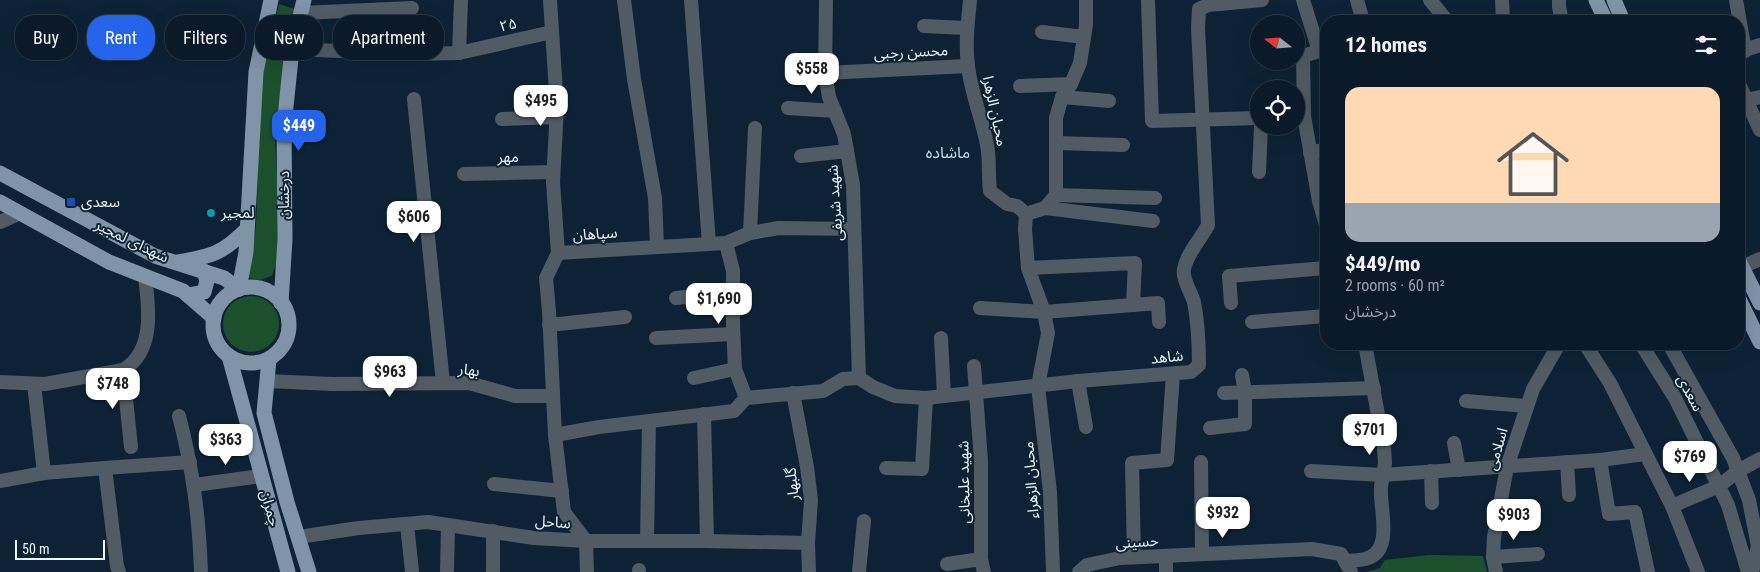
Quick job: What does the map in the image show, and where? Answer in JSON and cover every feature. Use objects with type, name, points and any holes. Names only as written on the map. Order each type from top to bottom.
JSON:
[{"type":"main road","points":[[239,289],[246,252],[256,72],[271,0]]},
{"type":"main road","points":[[1596,0],[1603,15]]},
{"type":"main road","points":[[1615,0],[1621,15]]},
{"type":"main road","name":"درخشان","points":[[281,302],[285,239],[284,126],[291,60]]},
{"type":"main road","name":"شهدای لمجیر","points":[[0,173],[155,256],[224,278],[239,289]]},
{"type":"main road","name":"شهدای لمجیر","points":[[0,202],[110,262],[183,291],[214,318]]},
{"type":"main road","points":[[176,263],[212,256],[231,245],[247,229]]},
{"type":"main road","points":[[188,296],[204,292],[207,281],[204,271]]},
{"type":"main road","points":[[1745,273],[1759,300]]},
{"type":"main road","points":[[250,287],[262,289],[273,294],[281,302],[287,314],[288,327],[286,339],[279,350],[269,359],[248,363],[238,361],[221,349],[213,329],[214,318],[222,300],[239,289],[250,287]]},
{"type":"main road","points":[[1745,311],[1760,342]]},
{"type":"main road","name":"چمران","points":[[229,356],[288,572]]},
{"type":"main road","name":"چمران","points":[[269,359],[264,413],[287,502],[310,572]]},
{"type":"street","points":[[459,53],[461,0]]},
{"type":"street","name":"سپاهان","points":[[550,0],[556,117],[554,172],[558,253],[726,243],[750,233],[779,228],[854,229]]},
{"type":"street","points":[[624,0],[634,79],[655,198],[657,246]]},
{"type":"street","points":[[690,0],[709,244]]},
{"type":"street","name":"شهید شریفی","points":[[826,0],[824,73],[829,97],[844,134],[853,185],[859,378]]},
{"type":"street","name":"محبان الزهرا","points":[[970,0],[966,28],[968,66],[988,147],[990,191],[1007,204],[1017,206],[1026,214]]},
{"type":"street","points":[[1045,208],[1056,195],[1056,118],[1062,97],[1071,84],[1080,63],[1086,25],[1086,0]]},
{"type":"street","points":[[1148,0],[1152,121],[1250,118]]},
{"type":"street","name":"شاهد","points":[[859,378],[873,387],[895,396],[926,398],[1191,372],[1199,365],[1200,342],[1194,302],[1183,271],[1188,257],[1208,225],[1198,28],[1199,8],[1208,5],[1262,0]]},
{"type":"street","points":[[1302,80],[1303,56],[1319,51],[1303,0]]},
{"type":"street","points":[[1357,0],[1361,15]]},
{"type":"street","points":[[1430,0],[1442,15]]},
{"type":"street","points":[[1502,0],[1503,15]]},
{"type":"street","points":[[1559,0],[1561,15]]},
{"type":"street","points":[[1736,0],[1738,15]]},
{"type":"street","points":[[301,4],[412,8]]},
{"type":"street","points":[[924,26],[966,28]]},
{"type":"street","name":"۲۵","points":[[323,50],[411,54],[459,53],[552,32]]},
{"type":"street","points":[[1042,32],[1084,37]]},
{"type":"street","points":[[1745,50],[1760,45]]},
{"type":"street","name":"محسن رجبی","points":[[824,73],[968,66]]},
{"type":"street","points":[[1020,86],[1071,84]]},
{"type":"street","points":[[1760,96],[1745,100],[1760,130]]},
{"type":"street","points":[[1062,97],[1109,101]]},
{"type":"street","points":[[414,99],[444,384]]},
{"type":"street","points":[[788,108],[835,111]]},
{"type":"street","points":[[502,119],[556,117]]},
{"type":"street","points":[[750,233],[755,128]]},
{"type":"street","points":[[1305,134],[1320,192]]},
{"type":"street","points":[[1259,172],[1261,135]]},
{"type":"street","points":[[1056,143],[1124,144]]},
{"type":"street","points":[[1310,153],[1320,150]]},
{"type":"street","points":[[801,156],[847,151]]},
{"type":"street","name":"مهر","points":[[464,174],[554,172]]},
{"type":"street","points":[[1056,195],[1155,198]]},
{"type":"street","points":[[1038,386],[1048,333],[1044,312],[1028,268],[1025,229],[1026,214],[1045,208],[1152,221]]},
{"type":"street","points":[[0,222],[20,213]]},
{"type":"street","points":[[726,243],[733,271],[735,369],[746,398]]},
{"type":"street","points":[[558,253],[546,278],[555,436],[564,512],[586,541],[588,572]]},
{"type":"street","points":[[1745,263],[1760,259]]},
{"type":"street","points":[[1028,268],[1135,263],[1133,305]]},
{"type":"street","points":[[1231,303],[1229,276],[1320,268]]},
{"type":"street","points":[[0,382],[45,384],[123,370],[132,365],[142,351],[146,337],[148,316],[145,276]]},
{"type":"street","points":[[676,298],[733,292]]},
{"type":"street","points":[[980,308],[1044,312],[1158,303],[1159,322]]},
{"type":"street","points":[[1252,322],[1320,316]]},
{"type":"street","points":[[549,325],[625,318]]},
{"type":"street","points":[[656,338],[733,334]]},
{"type":"street","points":[[941,338],[944,396]]},
{"type":"street","name":"حسینی","points":[[1079,572],[1087,564],[1120,558],[1312,549],[1341,554],[1348,567],[1376,553],[1382,544],[1384,526],[1380,492],[1385,463],[1384,447],[1366,350]]},
{"type":"street","name":"اسلامی","points":[[1496,572],[1493,558],[1494,537],[1507,467],[1533,389],[1553,350]]},
{"type":"street","points":[[1589,350],[1610,383],[1672,506],[1698,572]]},
{"type":"street","name":"سعدی","points":[[1645,350],[1675,398],[1728,505],[1748,572]]},
{"type":"street","name":"سعدی","points":[[1672,350],[1733,458],[1749,500],[1758,546],[1752,572]]},
{"type":"street","name":"شهید علیخانی","points":[[974,366],[981,461],[982,565]]},
{"type":"street","points":[[694,378],[735,369]]},
{"type":"street","points":[[123,370],[131,447]]},
{"type":"street","points":[[1134,558],[1132,463],[1167,460],[1173,374]]},
{"type":"street","points":[[1210,428],[1245,424],[1245,392],[1242,375]]},
{"type":"street","points":[[555,436],[599,427],[734,411],[746,398],[823,391],[842,379],[859,378]]},
{"type":"street","name":"بهار","points":[[268,380],[332,384],[469,383],[514,396],[552,396]]},
{"type":"street","points":[[1078,382],[1086,427]]},
{"type":"street","points":[[34,384],[44,473]]},
{"type":"street","name":"محبان الزهراء","points":[[1038,386],[1050,492],[1052,572]]},
{"type":"street","points":[[1224,393],[1374,388]]},
{"type":"street","name":"گلبهار","points":[[793,393],[807,466],[811,500],[808,544],[809,572]]},
{"type":"street","points":[[886,468],[922,469],[926,398]]},
{"type":"street","points":[[1466,400],[1527,406]]},
{"type":"street","points":[[704,414],[707,541]]},
{"type":"street","points":[[179,416],[194,485],[201,572]]},
{"type":"street","points":[[647,541],[648,421]]},
{"type":"street","points":[[1454,444],[1459,470]]},
{"type":"street","points":[[1311,471],[1382,474],[1432,472],[1600,460],[1645,454]]},
{"type":"street","points":[[1672,506],[1719,486],[1738,471],[1760,459]]},
{"type":"street","points":[[1600,460],[1608,514],[1635,512],[1648,572]]},
{"type":"street","points":[[0,481],[44,473],[190,462]]},
{"type":"street","points":[[1201,462],[1202,554]]},
{"type":"street","points":[[1567,462],[1569,495]]},
{"type":"street","points":[[105,468],[119,572]]},
{"type":"street","points":[[1432,472],[1432,503]]},
{"type":"street","points":[[194,485],[261,476]]},
{"type":"street","points":[[494,484],[562,492]]},
{"type":"street","points":[[859,572],[864,521]]},
{"type":"street","name":"ساحل","points":[[298,536],[428,522],[534,538],[586,541],[707,541],[808,544]]},
{"type":"street","points":[[407,524],[412,572]]},
{"type":"street","points":[[447,572],[448,525]]},
{"type":"street","points":[[493,532],[493,570]]},
{"type":"street","points":[[1493,558],[1538,554]]},
{"type":"street","points":[[1166,556],[1166,572]]},
{"type":"street","points":[[946,564],[982,565]]},
{"type":"green space","points":[[279,4],[297,10],[296,15],[276,15]]},
{"type":"green space","points":[[266,60],[287,60],[278,108],[275,139],[278,199],[277,261],[272,276],[260,280],[249,278],[249,272],[256,225],[259,104]]},
{"type":"green space","points":[[245,296],[257,296],[267,300],[275,308],[279,324],[275,340],[267,348],[257,352],[245,352],[235,348],[227,340],[223,330],[223,318],[227,308],[235,300]]},
{"type":"green space","points":[[1429,555],[1483,556],[1487,572],[1367,572],[1380,568],[1385,560]]},
{"type":"place","name":"سعدی","points":[[71,202]]},
{"type":"place","name":"لمجیر","points":[[211,213]]},
{"type":"district","name":"ماشاده","points":[[948,152]]}]
